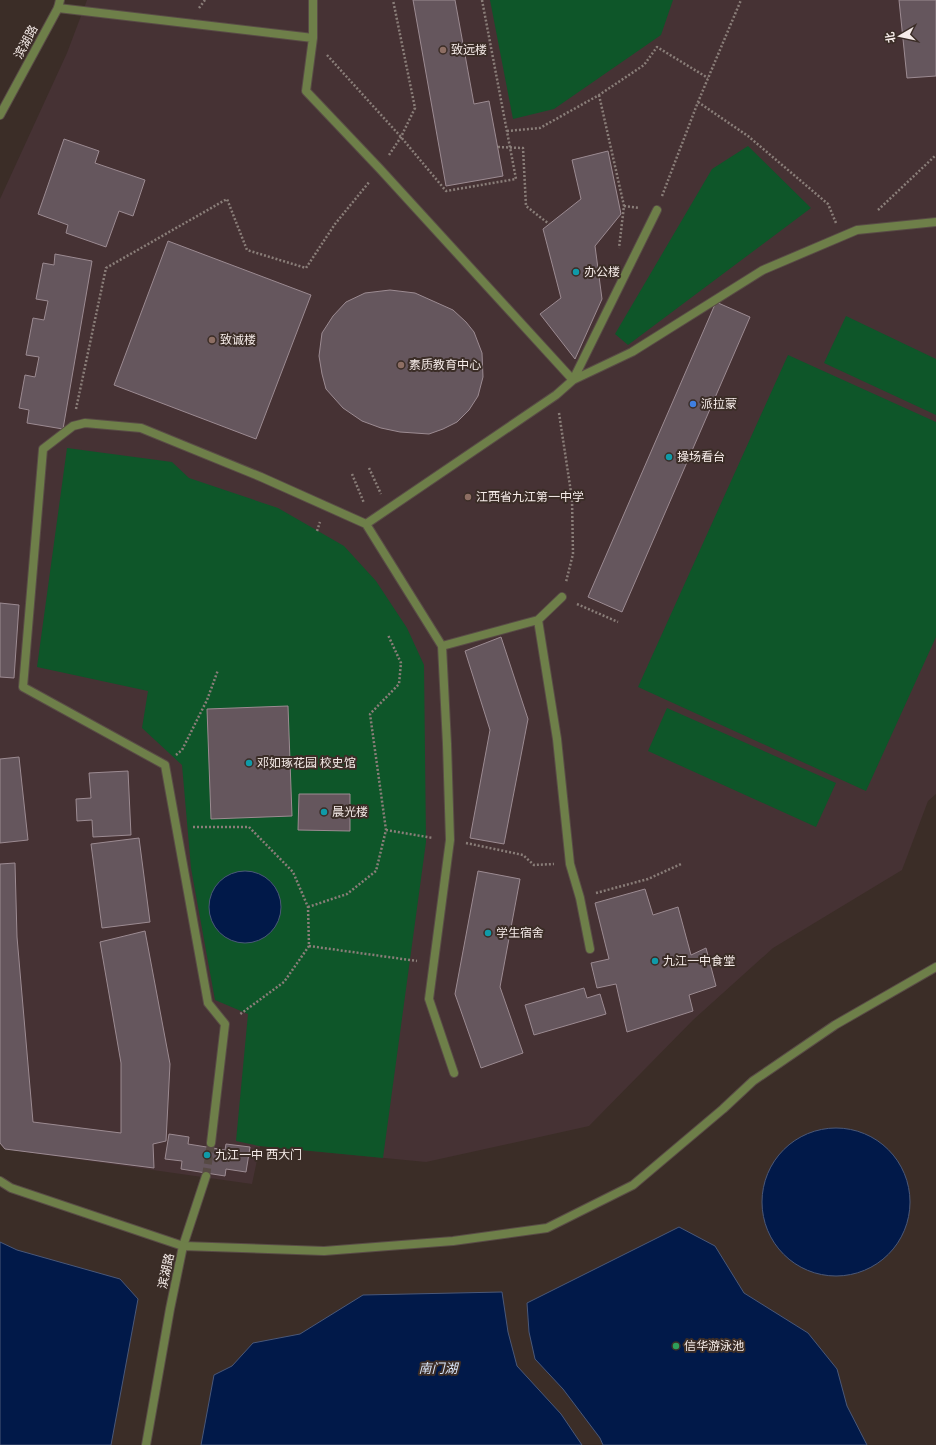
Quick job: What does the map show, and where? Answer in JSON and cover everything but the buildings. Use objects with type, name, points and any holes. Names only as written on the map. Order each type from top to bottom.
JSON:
[{"type":"street","points":[[313,0],[313,38],[306,91],[380,169],[573,380]]},
{"type":"street","points":[[59,4],[313,38]]},
{"type":"street","name":"滨湖路","points":[[0,115],[59,4]]},
{"type":"street","points":[[573,380],[657,210]]},
{"type":"street","points":[[366,524],[556,395],[573,380],[632,352],[763,270],[857,230],[936,222]]},
{"type":"street","points":[[210,1143],[226,1024],[208,1003],[165,765],[23,687],[43,450],[73,426],[85,423],[141,428],[261,477],[366,524],[442,646],[448,744],[450,840],[429,999],[454,1073]]},
{"type":"street","points":[[442,646],[538,620],[562,597]]},
{"type":"street","points":[[538,620],[557,739],[570,864],[580,898],[590,949]]},
{"type":"street","points":[[206,1176],[183,1246],[324,1251],[453,1241],[546,1228],[633,1185],[723,1109],[753,1081],[835,1025],[936,967]]},
{"type":"street","name":"滨湖路","points":[[0,1181],[11,1188],[183,1246],[170,1309],[146,1445]]},
{"type":"path","points":[[73,426],[106,268],[227,199],[247,250],[306,268],[335,224],[380,169],[400,137],[415,108],[393,0]]},
{"type":"path","points":[[313,38],[446,191],[516,179],[482,0]]},
{"type":"path","points":[[657,210],[698,102],[741,0]]},
{"type":"path","points":[[507,131],[540,128],[599,95],[644,65],[657,47],[708,78]]},
{"type":"path","points":[[599,95],[624,206],[618,253]]},
{"type":"path","points":[[698,102],[748,136],[828,204]]},
{"type":"path","points":[[498,147],[523,148],[526,206],[549,224]]},
{"type":"path","points":[[857,230],[936,155]]},
{"type":"path","points":[[556,395],[572,499],[573,554],[562,597],[618,622]]},
{"type":"path","points":[[369,468],[388,509]]},
{"type":"path","points":[[352,474],[364,503]]},
{"type":"path","points":[[308,907],[347,894],[376,871],[386,830],[370,714],[400,684],[401,663],[388,636]]},
{"type":"path","points":[[165,765],[182,750],[206,700],[218,670]]},
{"type":"path","points":[[177,827],[249,827],[293,872],[308,907],[309,946],[284,982],[226,1024]]},
{"type":"path","points":[[386,830],[450,840],[523,855],[534,865],[570,864]]},
{"type":"path","points":[[580,898],[648,879],[681,864]]},
{"type":"path","points":[[309,946],[434,963]]},
{"type":"shaded area","name":"江西省九江第一中学","points":[[87,0],[936,0],[936,794],[928,801],[902,870],[773,948],[693,1020],[589,1126],[426,1162],[260,1146],[252,1184],[4,1149],[0,1144],[0,199],[67,53]]},
{"type":"green space","points":[[490,0],[673,0],[661,35],[554,109],[513,119]]},
{"type":"green space","points":[[748,146],[811,208],[628,345],[615,334],[712,169]]},
{"type":"green space","points":[[846,316],[936,359],[936,415],[824,363]]},
{"type":"green space","points":[[788,355],[936,422],[936,637],[866,791],[638,687]]},
{"type":"green space","points":[[67,448],[172,462],[189,478],[278,508],[344,546],[376,581],[407,628],[424,665],[426,842],[383,1158],[259,1146],[236,1141],[248,1014],[215,1000],[191,868],[182,765],[142,728],[148,691],[37,667]]},
{"type":"green space","points":[[667,708],[836,783],[816,827],[648,751]]},
{"type":"water","points":[[245,871],[265,877],[275,887],[281,907],[275,927],[265,937],[245,943],[225,937],[215,927],[209,907],[215,887],[225,877]]},
{"type":"water","points":[[836,1128],[850,1130],[871,1137],[883,1145],[893,1155],[904,1174],[910,1202],[908,1216],[901,1237],[893,1249],[883,1259],[864,1270],[836,1276],[822,1274],[801,1267],[789,1259],[779,1249],[768,1230],[762,1202],[764,1188],[771,1167],[779,1155],[789,1145],[808,1134]]},
{"type":"water","name":"信华游泳池","points":[[679,1227],[715,1246],[744,1293],[808,1333],[837,1369],[847,1406],[867,1445],[603,1445],[600,1438],[563,1389],[535,1359],[529,1332],[527,1303]]},
{"type":"water","points":[[0,1242],[17,1250],[120,1279],[138,1299],[111,1445],[0,1445]]},
{"type":"water","name":"南门湖","points":[[502,1292],[508,1332],[517,1366],[561,1414],[582,1445],[201,1445],[214,1375],[232,1366],[253,1343],[300,1334],[363,1295]]},
{"type":"tunnel","points":[[206,1176],[211,1143]]},
{"type":"place","name":"致远楼","points":[[443,50]]},
{"type":"place","name":"办公楼","points":[[576,272]]},
{"type":"place","name":"致诚楼","points":[[212,340]]},
{"type":"place","name":"素质教育中心","points":[[401,365]]},
{"type":"place","name":"派拉蒙","points":[[693,404]]},
{"type":"place","name":"操场看台","points":[[669,457]]},
{"type":"place","name":"江西省九江第一中学","points":[[468,497]]},
{"type":"place","name":"邓如琢花园 校史馆","points":[[249,763]]},
{"type":"place","name":"晨光楼","points":[[324,812]]},
{"type":"place","name":"学生宿舍","points":[[488,933]]},
{"type":"place","name":"九江一中食堂","points":[[655,961]]},
{"type":"place","name":"九江一中 西大门","points":[[207,1155]]},
{"type":"place","name":"信华游泳池","points":[[676,1346]]}]
